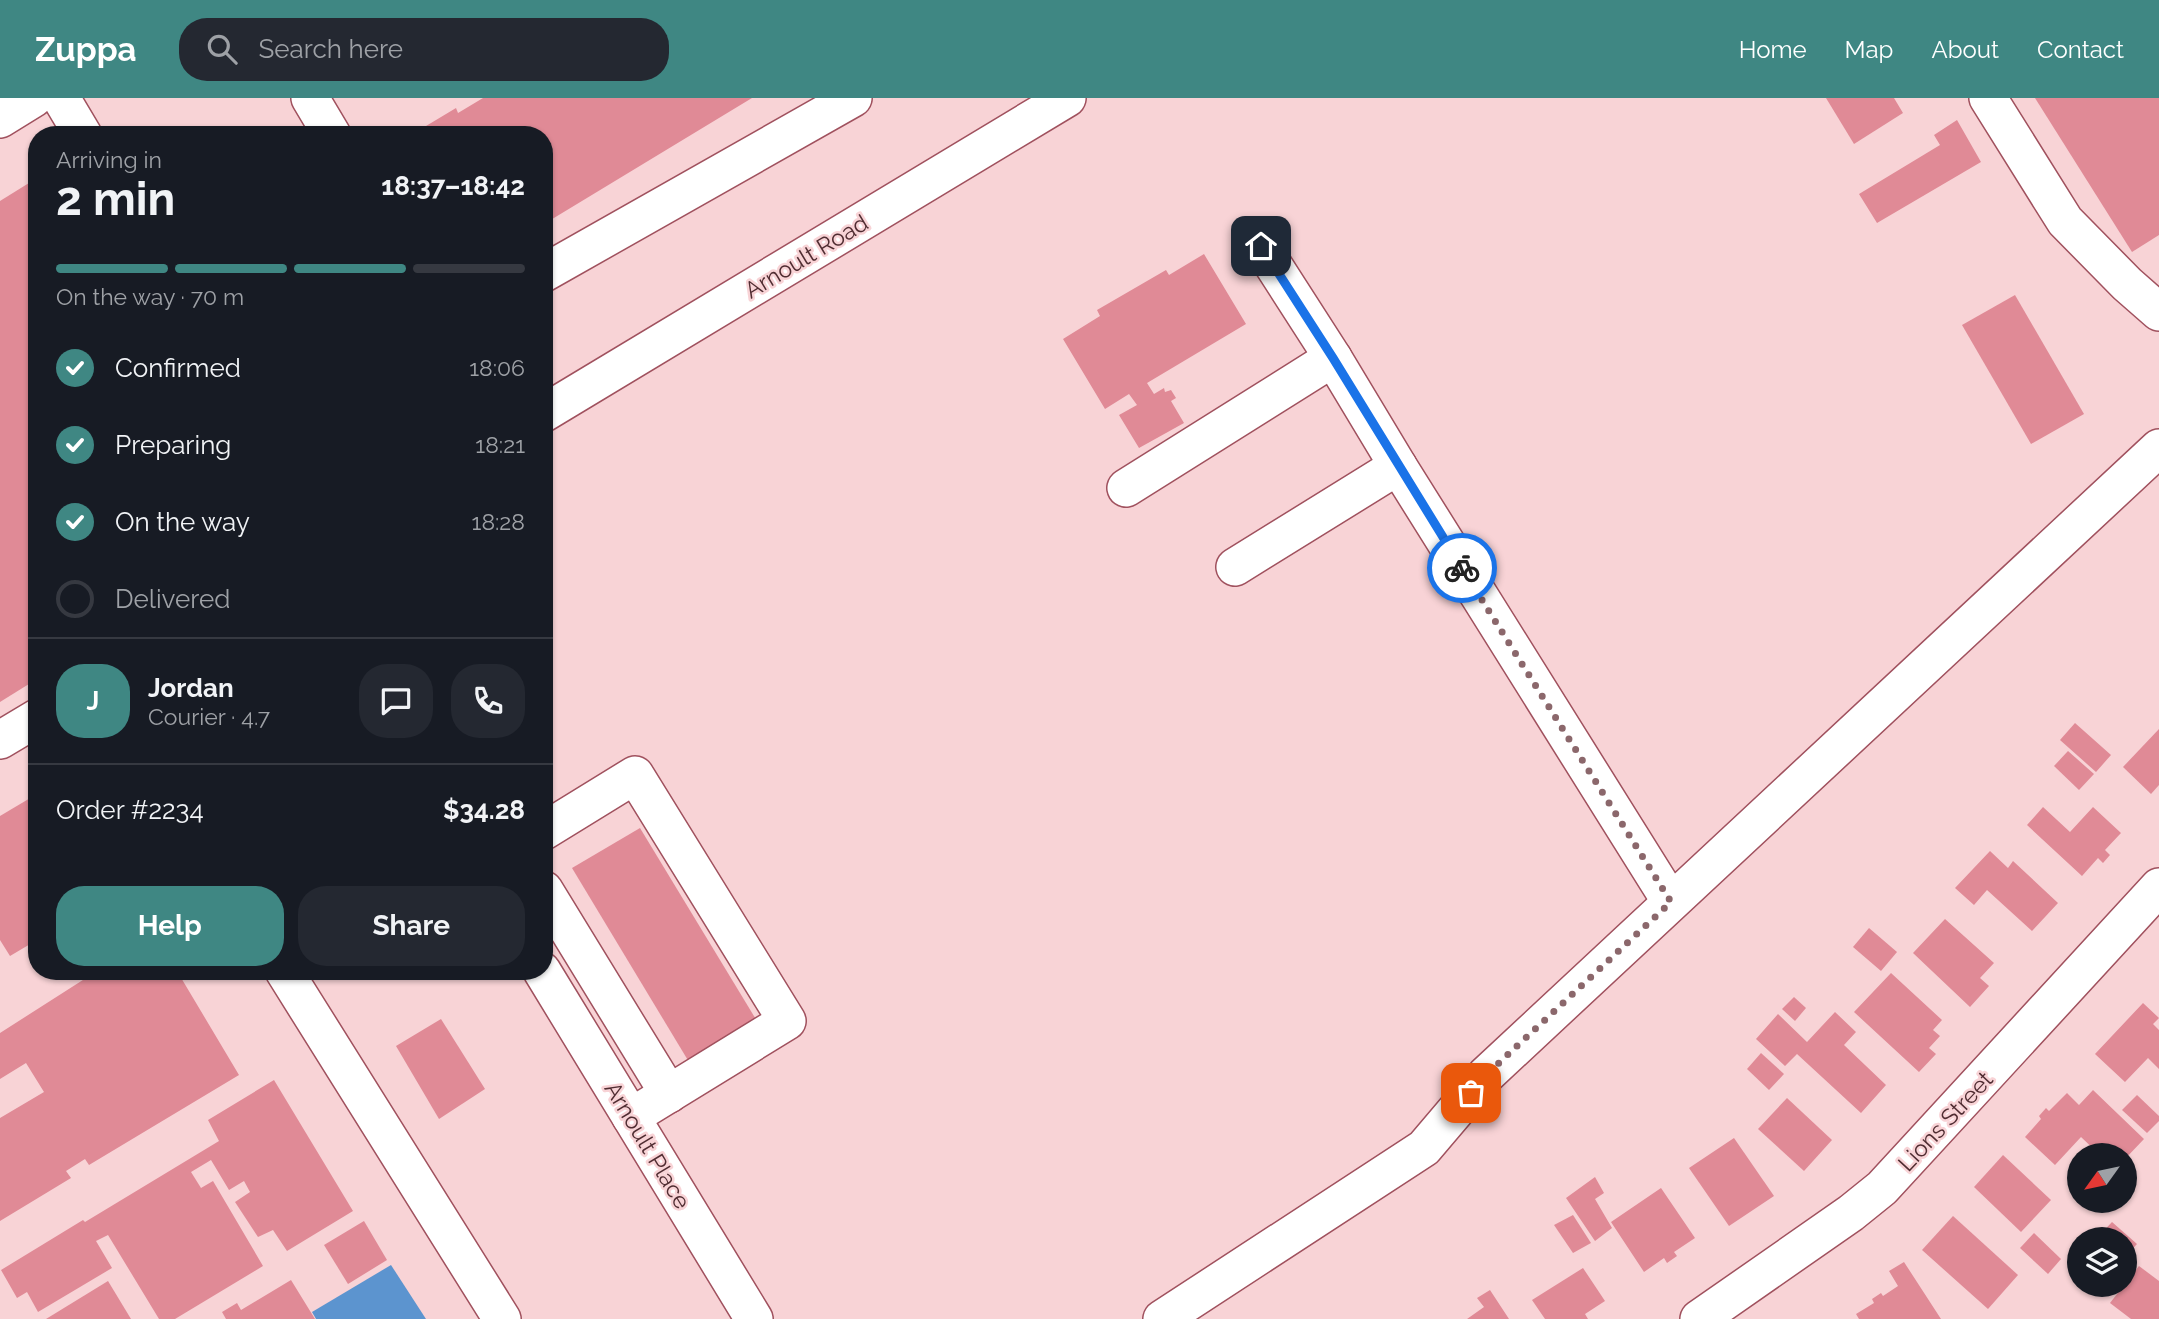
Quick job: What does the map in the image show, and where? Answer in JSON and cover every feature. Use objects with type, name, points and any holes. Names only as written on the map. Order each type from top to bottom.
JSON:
[{"type":"street","points":[[0,119],[34,98]]},
{"type":"street","points":[[61,98],[78,126]]},
{"type":"street","points":[[310,98],[327,126]]},
{"type":"street","points":[[553,268],[853,98]]},
{"type":"street","name":"Arnoult Road","points":[[553,408],[1067,98]]},
{"type":"street","points":[[1988,98],[2066,221],[2127,284],[2159,312]]},
{"type":"street","points":[[1261,246],[1671,902]]},
{"type":"street","points":[[1126,488],[1333,358]]},
{"type":"street","points":[[1162,1319],[1424,1148],[1486,1075],[2159,448]]},
{"type":"street","points":[[1235,567],[1398,466]]},
{"type":"street","points":[[0,740],[28,723]]},
{"type":"street","points":[[553,825],[635,775],[787,1021],[631,1117]]},
{"type":"street","name":"Lions Street","points":[[1699,1319],[1851,1213],[1882,1188],[2159,887]]},
{"type":"street","points":[[553,905],[669,1094]]},
{"type":"street","points":[[290,980],[502,1319]]},
{"type":"street","name":"Arnoult Place","points":[[547,980],[754,1319]]},
{"type":"water","points":[[391,1265],[426,1319],[316,1319],[312,1312]]},
{"type":"building","points":[[483,98],[752,98],[553,219],[553,126],[426,126],[456,108],[458,113]]},
{"type":"building","points":[[1826,98],[1894,98],[1903,113],[1854,144]]},
{"type":"building","points":[[2035,98],[2159,98],[2159,235],[2132,252]]},
{"type":"building","points":[[1957,120],[1981,162],[1877,223],[1859,194],[1940,145],[1934,135]]},
{"type":"building","points":[[28,184],[28,685],[0,702],[0,201]]},
{"type":"building","points":[[1204,254],[1246,324],[1147,383],[1154,394],[1164,388],[1165,392],[1171,390],[1176,398],[1171,401],[1184,423],[1139,448],[1119,415],[1137,405],[1129,394],[1105,409],[1063,339],[1100,316],[1097,310],[1166,270],[1169,275]]},
{"type":"building","points":[[2015,295],[2084,414],[2031,444],[1962,325]]},
{"type":"building","points":[[2075,723],[2111,755],[2096,772],[2060,740]]},
{"type":"building","points":[[2159,729],[2159,785],[2151,794],[2123,767]]},
{"type":"building","points":[[2068,751],[2094,774],[2079,790],[2054,766]]},
{"type":"building","points":[[28,799],[28,945],[10,956],[0,940],[0,816]]},
{"type":"building","points":[[2043,807],[2070,832],[2093,807],[2121,833],[2105,850],[2110,855],[2103,863],[2098,858],[2082,876],[2027,825]]},
{"type":"building","points":[[640,828],[760,1026],[692,1067],[572,868]]},
{"type":"building","points":[[1990,851],[2008,868],[2013,861],[2058,903],[2032,931],[1987,890],[1974,905],[1955,888]]},
{"type":"building","points":[[1945,919],[1994,963],[1980,978],[1989,986],[1970,1007],[1913,953]]},
{"type":"building","points":[[1869,928],[1897,952],[1881,971],[1853,947]]},
{"type":"building","points":[[1891,973],[1942,1020],[1933,1030],[1940,1036],[1929,1048],[1936,1054],[1919,1072],[1854,1012]]},
{"type":"building","points":[[83,980],[182,980],[239,1075],[89,1165],[85,1159],[66,1171],[71,1178],[0,1221],[0,1118],[44,1092],[26,1063],[0,1079],[0,1033]]},
{"type":"building","points":[[1794,997],[1806,1008],[1795,1021],[1782,1009]]},
{"type":"building","points":[[2143,1003],[2159,1018],[2153,1024],[2159,1030],[2159,1069],[2148,1058],[2125,1082],[2095,1054]]},
{"type":"building","points":[[1835,1012],[1856,1032],[1844,1045],[1886,1085],[1861,1113],[1797,1054],[1785,1066],[1756,1039],[1778,1014],[1807,1042]]},
{"type":"building","points":[[441,1019],[485,1089],[439,1119],[396,1046]]},
{"type":"building","points":[[1761,1053],[1784,1074],[1769,1090],[1747,1069]]},
{"type":"building","points":[[274,1080],[353,1211],[287,1251],[273,1230],[258,1237],[235,1202],[250,1192],[244,1181],[229,1190],[211,1160],[191,1172],[201,1188],[213,1181],[263,1266],[175,1319],[159,1319],[108,1235],[96,1241],[112,1268],[38,1312],[27,1292],[17,1298],[1,1270],[219,1141],[208,1120]]},
{"type":"building","points":[[2093,1090],[2144,1139],[2137,1146],[2137,1143],[2087,1143],[2081,1137],[2075,1143],[2067,1143],[2067,1152],[2055,1165],[2025,1137],[2041,1119],[2039,1116],[2046,1108],[2049,1111],[2067,1093],[2079,1105]]},
{"type":"building","points":[[2137,1095],[2159,1116],[2159,1121],[2147,1133],[2122,1110]]},
{"type":"building","points":[[1787,1098],[1832,1140],[1804,1171],[1758,1129]]},
{"type":"building","points":[[1734,1138],[1774,1196],[1729,1226],[1689,1168]]},
{"type":"building","points":[[2003,1155],[2051,1200],[2021,1232],[1974,1187]]},
{"type":"building","points":[[1595,1177],[1604,1193],[1595,1199],[1612,1228],[1595,1241],[1566,1198]]},
{"type":"building","points":[[1661,1188],[1695,1238],[1674,1252],[1677,1256],[1667,1263],[1664,1258],[1644,1272],[1611,1222]]},
{"type":"building","points":[[1573,1215],[1591,1243],[1573,1253],[1554,1225]]},
{"type":"building","points":[[1953,1216],[2018,1275],[1988,1309],[1922,1250]]},
{"type":"building","points":[[364,1221],[387,1260],[348,1284],[324,1245]]},
{"type":"building","points":[[2034,1233],[2061,1259],[2048,1274],[2020,1248]]},
{"type":"building","points":[[1904,1262],[1941,1319],[1859,1319],[1856,1314],[1874,1303],[1872,1299],[1881,1293],[1883,1296],[1898,1286],[1889,1271]]},
{"type":"building","points":[[2139,1266],[2159,1281],[2159,1319],[2131,1319],[2110,1303],[2115,1297],[2137,1297]]},
{"type":"building","points":[[1583,1268],[1605,1301],[1585,1314],[1588,1319],[1545,1319],[1532,1300]]},
{"type":"building","points":[[291,1280],[315,1319],[226,1319],[222,1312],[237,1303],[241,1310]]},
{"type":"building","points":[[108,1281],[131,1319],[46,1319]]},
{"type":"building","points":[[1490,1290],[1509,1319],[1467,1319],[1484,1307],[1477,1298]]},
{"type":"way so far","points":[[1462,568],[1671,902],[1486,1075],[1471,1093]]},
{"type":"route","points":[[1261,246],[1462,568]]}]
